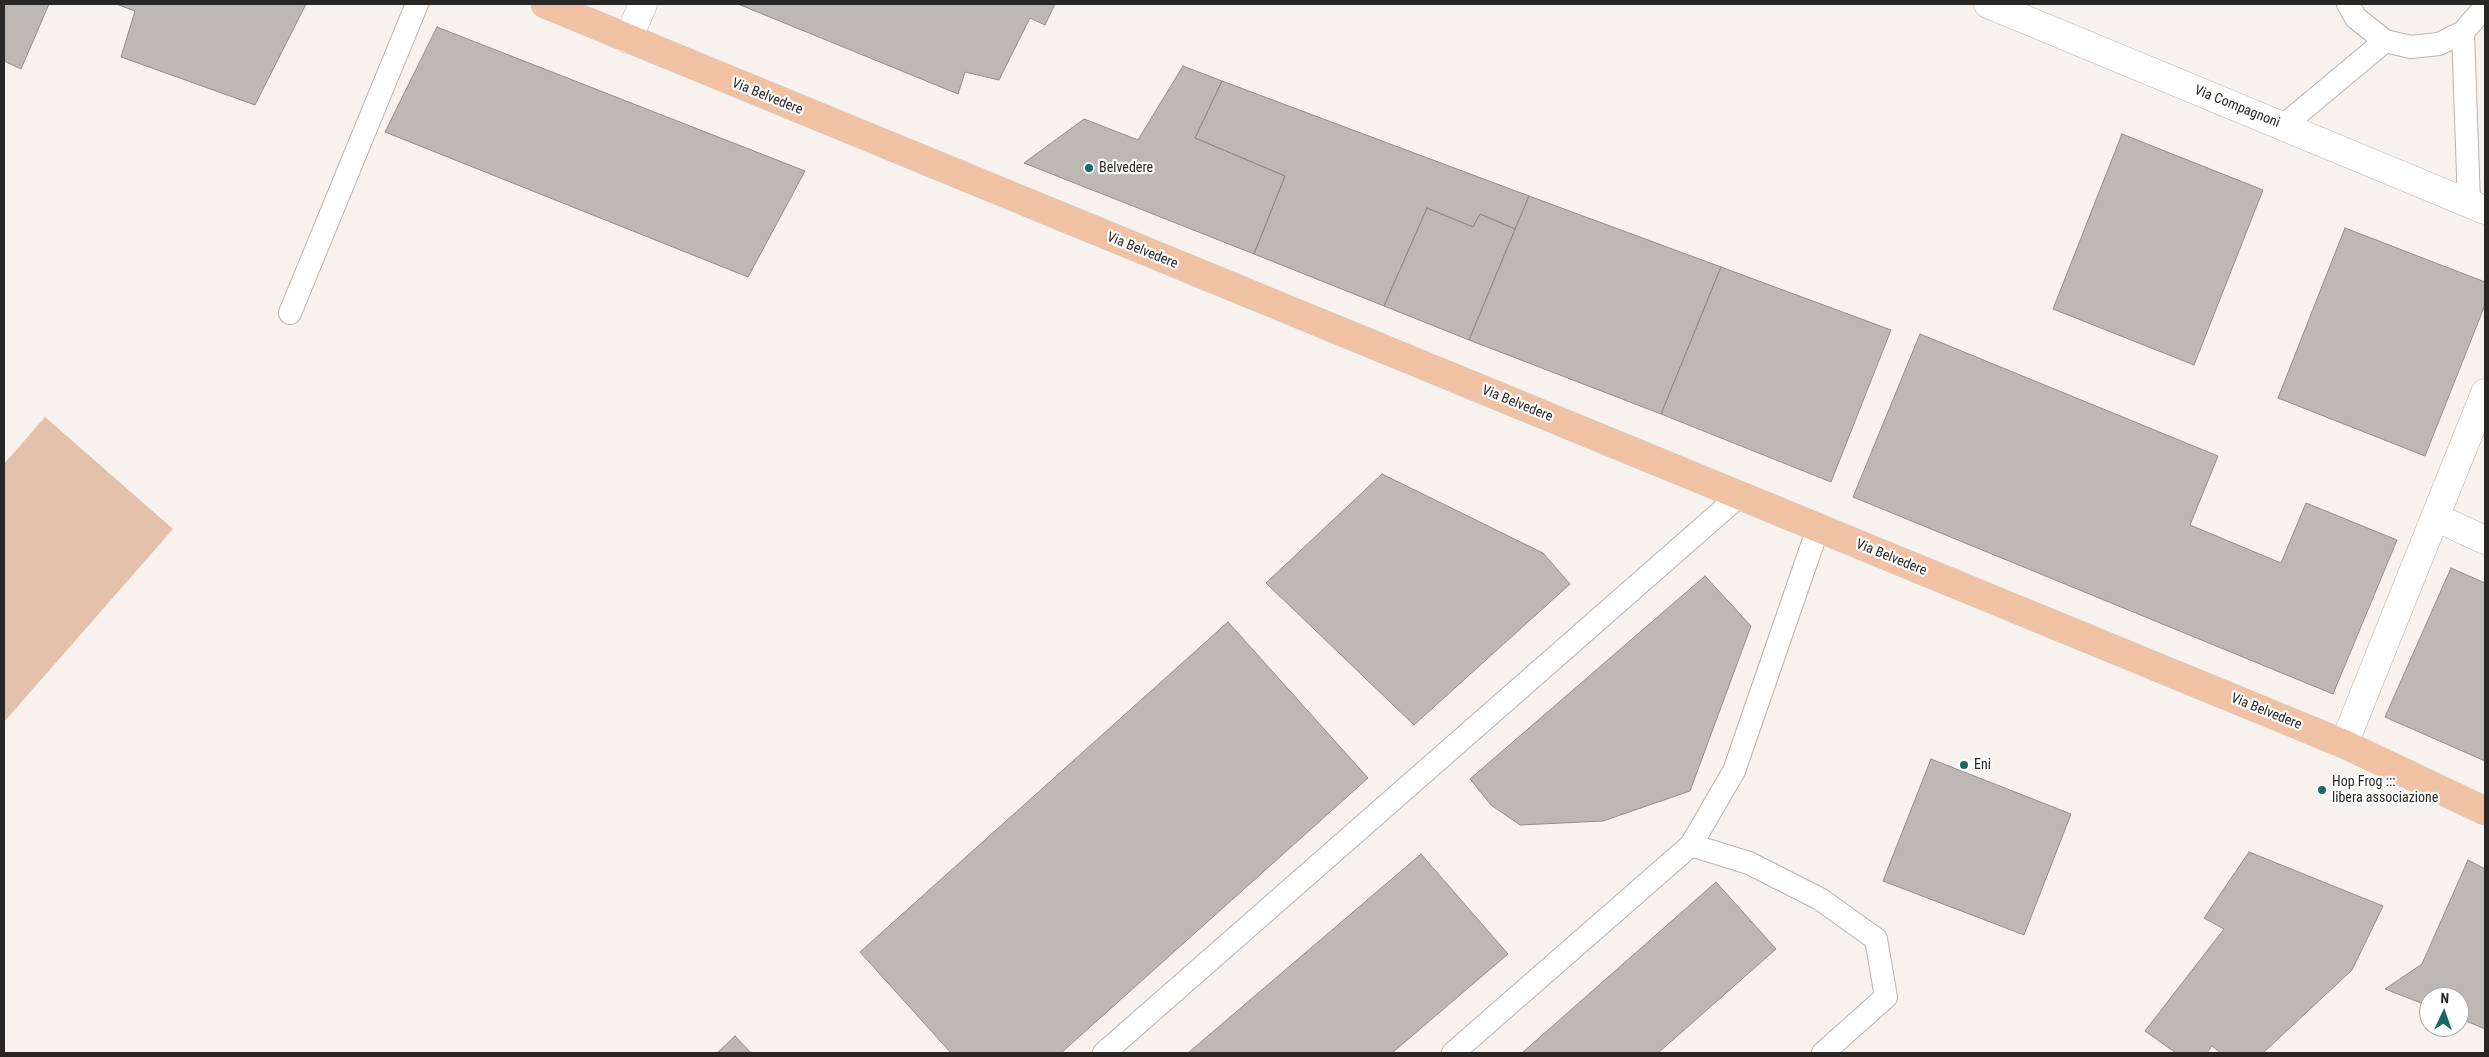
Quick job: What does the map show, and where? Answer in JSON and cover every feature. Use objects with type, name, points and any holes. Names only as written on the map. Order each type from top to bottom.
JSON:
[{"type":"main road","name":"Via Belvedere","points":[[545,4],[2344,744],[2485,811]]},
{"type":"street","points":[[628,39],[643,4]]},
{"type":"street","name":"Via Compagnoni","points":[[1988,4],[2477,207]]},
{"type":"street","points":[[2344,744],[2485,392]]},
{"type":"street","points":[[2435,517],[2485,540]]},
{"type":"lane","points":[[290,313],[417,4]]},
{"type":"lane","points":[[2348,4],[2356,18],[2385,41],[2412,47],[2439,44],[2463,32],[2485,7]]},
{"type":"lane","points":[[2463,32],[2477,207]]},
{"type":"lane","points":[[2283,126],[2385,41]]},
{"type":"lane","points":[[1104,1053],[1739,496]]},
{"type":"lane","points":[[1453,1053],[1691,845],[1734,771],[1818,528]]},
{"type":"lane","points":[[1691,845],[1749,863],[1820,899],[1876,939],[1886,997],[1823,1053]]},
{"type":"shaded area","points":[[45,417],[173,529],[4,722],[4,464]]},
{"type":"building","points":[[4,4],[49,4],[21,69],[4,61]]},
{"type":"building","points":[[116,4],[306,4],[255,105],[121,57],[135,11]]},
{"type":"building","points":[[738,4],[1055,4],[1045,25],[1030,18],[999,80],[965,72],[958,94]]},
{"type":"building","points":[[437,27],[805,171],[748,277],[385,132]]},
{"type":"building","points":[[1183,66],[1222,81],[1195,138],[1285,176],[1254,254],[1024,163],[1084,119],[1138,140]]},
{"type":"building","points":[[1222,81],[1529,196],[1515,229],[1480,214],[1473,227],[1427,208],[1384,306],[1254,254],[1285,176],[1195,138]]},
{"type":"building","points":[[2122,134],[2263,190],[2194,365],[2053,309]]},
{"type":"building","points":[[1529,196],[1721,267],[1661,414],[1469,340]]},
{"type":"building","points":[[1427,208],[1473,227],[1480,214],[1515,229],[1469,340],[1384,306]]},
{"type":"building","points":[[2345,228],[2485,282],[2485,305],[2425,456],[2278,398]]},
{"type":"building","points":[[1721,267],[1891,330],[1831,482],[1661,414]]},
{"type":"building","points":[[1920,334],[2218,456],[2190,525],[2281,563],[2306,503],[2397,540],[2333,694],[1853,497]]},
{"type":"building","points":[[1382,474],[1543,553],[1570,584],[1414,725],[1266,583]]},
{"type":"building","points":[[2451,568],[2485,583],[2485,761],[2385,717]]},
{"type":"building","points":[[1705,576],[1751,626],[1690,791],[1603,821],[1520,825],[1491,805],[1470,779]]},
{"type":"building","points":[[1228,622],[1368,778],[1061,1053],[951,1053],[860,952]]},
{"type":"building","points":[[1931,759],[2071,814],[2024,935],[1883,881]]},
{"type":"building","points":[[2249,852],[2383,906],[2352,970],[2263,1053],[2221,1053],[2212,1046],[2207,1053],[2176,1053],[2145,1031],[2224,929],[2204,918]]},
{"type":"building","points":[[1421,854],[1508,954],[1392,1053],[1188,1053]]},
{"type":"building","points":[[2468,860],[2485,869],[2485,1029],[2469,1022],[2469,987],[2419,987],[2419,1002],[2385,989],[2422,964]]},
{"type":"building","points":[[1716,882],[1776,949],[1658,1053],[1522,1053]]},
{"type":"building","points":[[735,1036],[751,1053],[717,1053]]},
{"type":"place","name":"Belvedere","points":[[1089,168]]},
{"type":"place","name":"Eni","points":[[1964,765]]},
{"type":"place","name":"Hop Frog ::: libera associazione","points":[[2322,790]]}]
